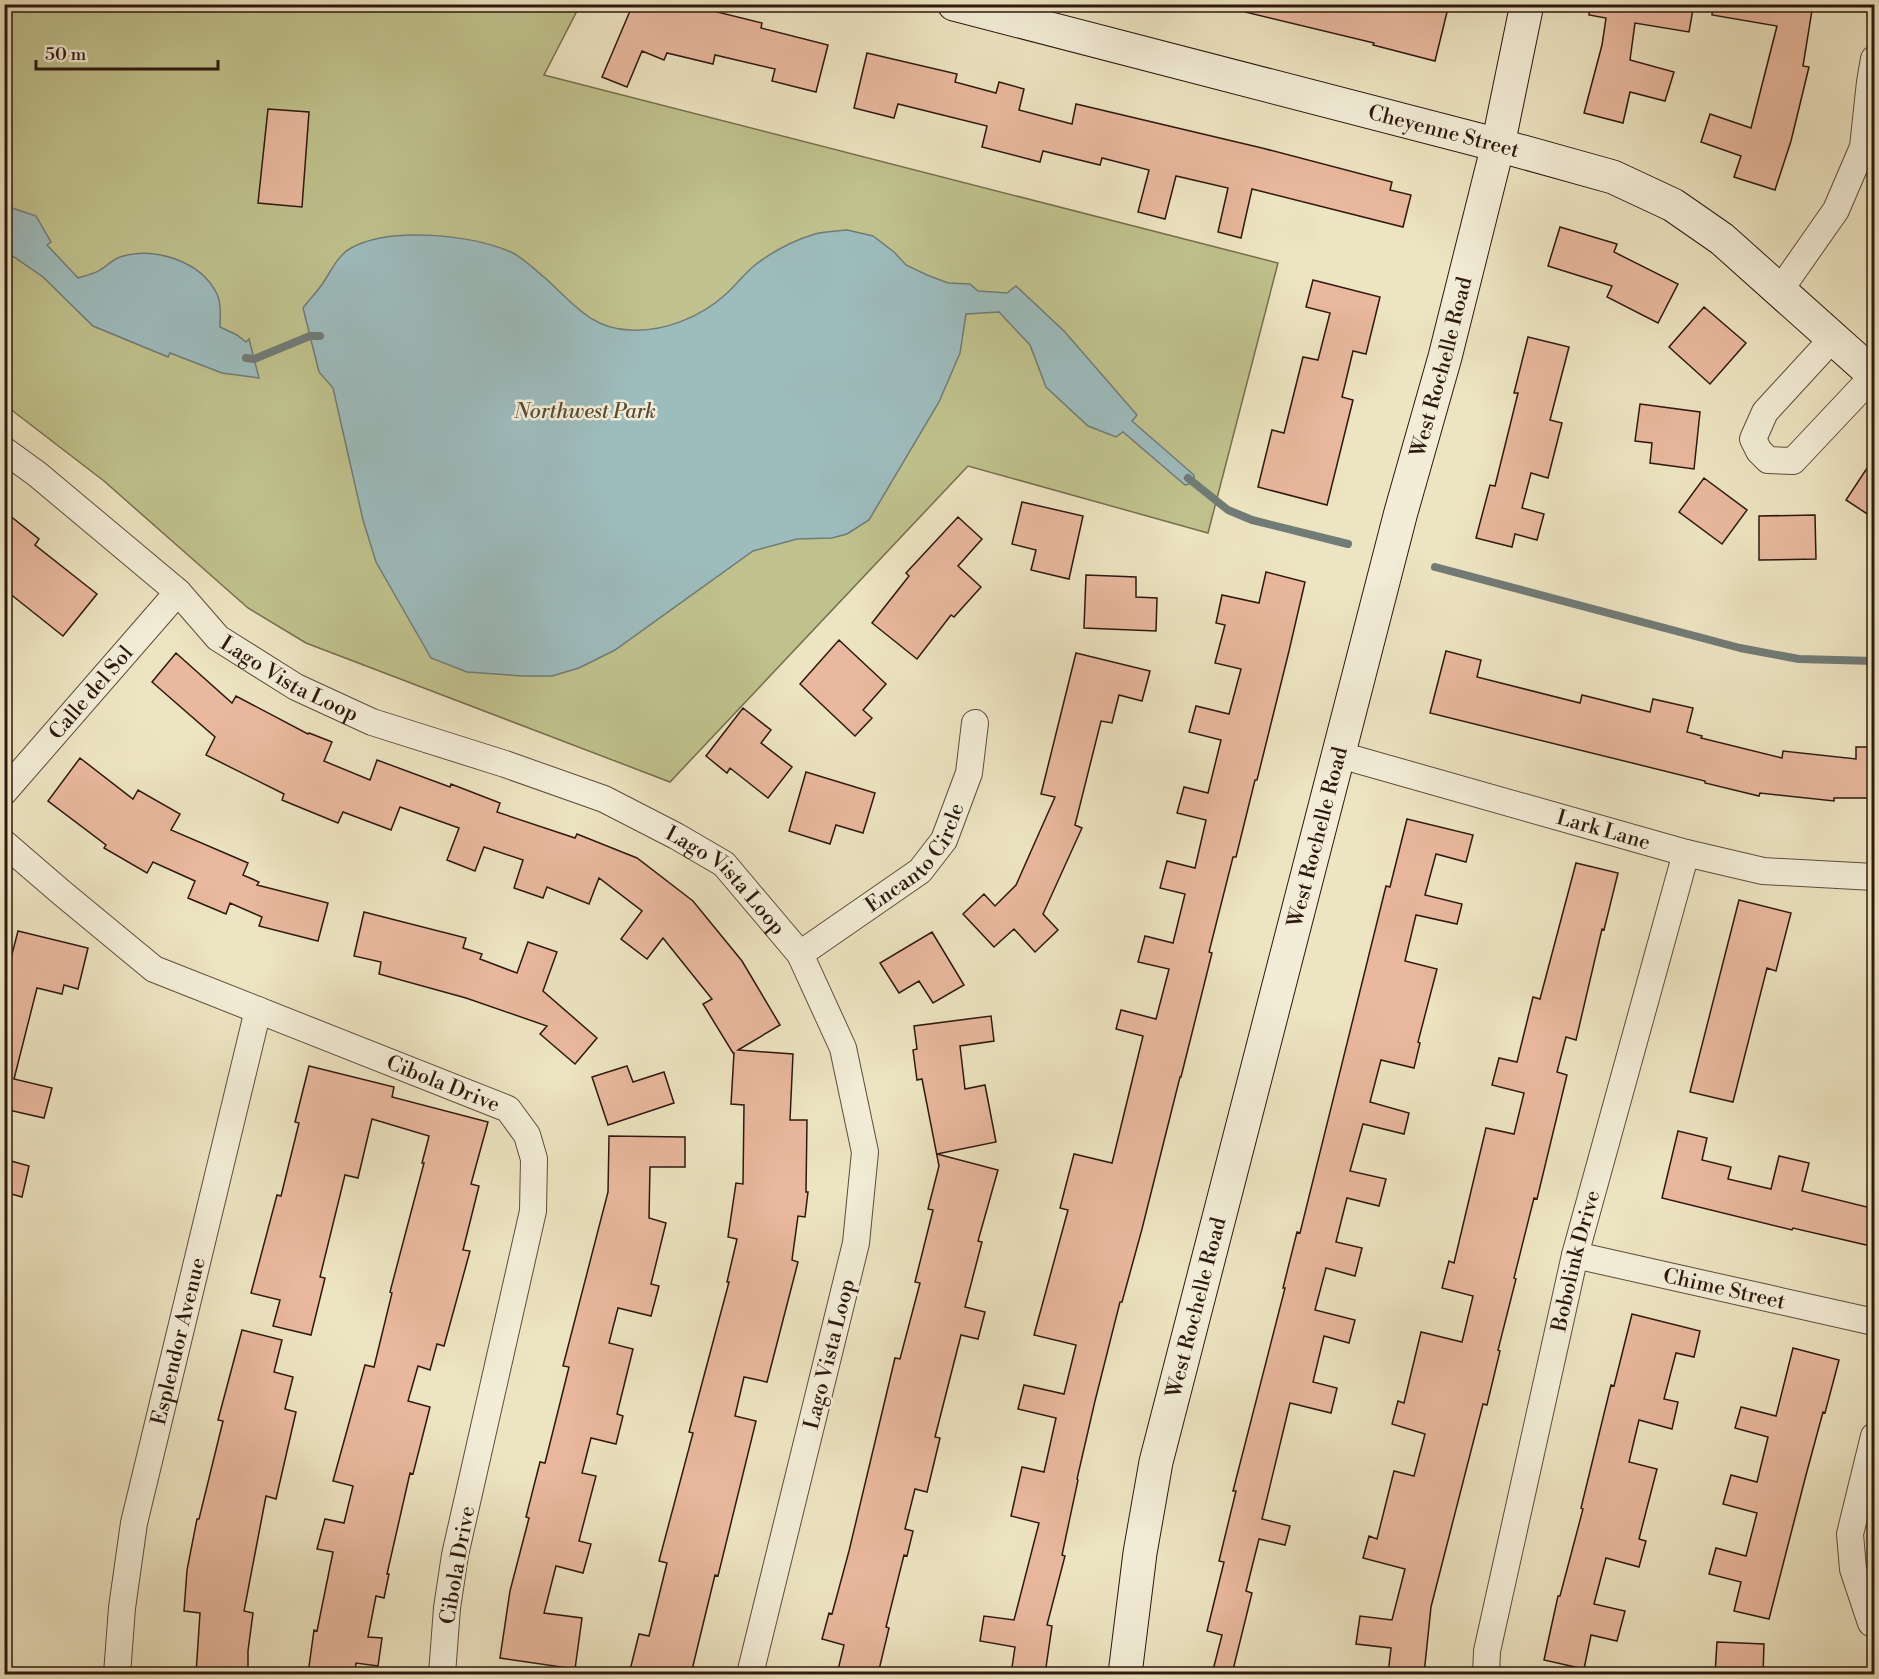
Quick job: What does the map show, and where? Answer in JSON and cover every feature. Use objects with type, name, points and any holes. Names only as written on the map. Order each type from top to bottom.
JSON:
[{"type":"street","name":"Cheyenne Street","points":[[954,4],[1613,177],[1673,205],[1722,239],[1875,375]]},
{"type":"street","name":"West Rochelle Road","points":[[1125,1674],[1140,1553],[1156,1462],[1401,512],[1445,357],[1497,145],[1527,4]]},
{"type":"street","points":[[1780,290],[1836,210],[1863,147],[1870,82],[1875,59]]},
{"type":"street","points":[[1833,338],[1765,412],[1753,439],[1759,451],[1768,460],[1793,461],[1875,375]]},
{"type":"street","name":"Lago Vista Loop","points":[[4,450],[37,474],[178,592],[218,638],[296,687],[372,722],[505,764],[604,799],[675,836],[724,864],[800,954],[843,1048],[865,1152],[856,1243],[750,1674]]},
{"type":"street","name":"Calle del Sol","points":[[4,792],[178,592]]},
{"type":"street","name":"Encanto Circle","points":[[800,954],[920,871],[944,840],[969,773],[975,723]]},
{"type":"street","name":"Lark Lane","points":[[1340,755],[1686,853],[1763,871],[1875,877]]},
{"type":"street","name":"Cibola Drive","points":[[4,843],[154,969],[508,1109],[527,1136],[534,1159],[533,1211],[455,1555],[447,1608],[442,1674]]},
{"type":"street","name":"Bobolink Drive","points":[[1486,1674],[1487,1651],[1575,1256],[1686,853]]},
{"type":"street","name":"Esplendor Avenue","points":[[117,1674],[122,1608],[134,1524],[258,1011]]},
{"type":"street","name":"Chime Street","points":[[1575,1256],[1875,1322]]},
{"type":"street","points":[[1871,1623],[1853,1569],[1850,1534],[1875,1436]]},
{"type":"green space","name":"Northwest Park","points":[[5,5],[580,5],[544,75],[1278,263],[1208,533],[968,466],[670,782],[306,643],[248,608],[104,481],[5,405]]},
{"type":"water","points":[[5,193],[12,208],[36,216],[51,242],[47,245],[78,278],[98,271],[117,258],[133,254],[161,255],[188,265],[200,273],[210,282],[219,298],[220,327],[246,342],[249,339],[259,378],[222,373],[170,353],[168,357],[93,326],[43,277],[14,257],[5,256]]},
{"type":"water","points":[[847,230],[873,236],[894,252],[906,265],[948,283],[970,284],[978,291],[1007,293],[1016,286],[1064,331],[1137,415],[1132,421],[1194,475],[1194,483],[1185,485],[1123,432],[1116,437],[1088,426],[1046,387],[1030,345],[999,312],[966,314],[960,353],[939,402],[869,520],[847,534],[832,538],[797,539],[753,551],[615,650],[579,668],[552,676],[523,676],[467,672],[431,658],[376,562],[363,520],[333,388],[319,372],[303,308],[342,255],[351,248],[368,241],[387,237],[431,235],[475,241],[511,252],[519,257],[582,312],[603,325],[643,330],[669,326],[705,310],[726,294],[755,265],[792,243],[819,233]]},
{"type":"building","points":[[633,4],[685,4],[762,23],[761,28],[828,45],[816,92],[772,81],[775,69],[715,55],[713,64],[667,53],[664,60],[642,51],[627,87],[602,77]]},
{"type":"building","points":[[1245,4],[1449,4],[1435,61],[1373,45],[1374,43],[1245,12]]},
{"type":"building","points":[[1590,4],[1694,4],[1689,32],[1635,23],[1630,60],[1674,72],[1665,101],[1630,92],[1623,123],[1584,113],[1602,45],[1606,18],[1589,15]]},
{"type":"building","points":[[1713,4],[1813,4],[1803,66],[1809,67],[1791,141],[1775,190],[1734,177],[1741,156],[1701,142],[1710,114],[1751,128],[1777,26],[1712,15]]},
{"type":"building","points":[[867,53],[957,74],[955,82],[996,93],[999,82],[1024,89],[1019,110],[1072,124],[1076,104],[1262,148],[1392,182],[1390,190],[1411,195],[1403,227],[1252,189],[1241,238],[1218,232],[1228,188],[1176,176],[1165,219],[1138,212],[1149,170],[1102,158],[1100,165],[1043,151],[1040,162],[982,147],[987,126],[898,104],[894,118],[854,108]]},
{"type":"building","points":[[268,109],[309,112],[302,207],[258,203]]},
{"type":"building","points":[[1560,227],[1617,244],[1614,252],[1678,284],[1658,323],[1607,297],[1612,286],[1548,266]]},
{"type":"building","points":[[1313,280],[1380,297],[1366,354],[1353,351],[1342,397],[1353,400],[1327,505],[1258,487],[1272,430],[1284,433],[1303,357],[1318,360],[1330,313],[1306,307]]},
{"type":"building","points":[[1704,307],[1746,343],[1710,384],[1669,347]]},
{"type":"building","points":[[1528,337],[1569,347],[1550,420],[1562,423],[1548,478],[1531,473],[1522,508],[1544,514],[1537,540],[1515,534],[1512,547],[1476,538],[1490,485],[1495,486],[1518,393],[1514,393]]},
{"type":"building","points":[[1640,404],[1700,412],[1694,469],[1650,463],[1652,443],[1635,441]]},
{"type":"building","points":[[1875,456],[1875,519],[1846,500]]},
{"type":"building","points":[[1704,478],[1747,510],[1722,544],[1679,512]]},
{"type":"building","points":[[1022,502],[1083,516],[1069,579],[1031,570],[1036,550],[1012,544]]},
{"type":"building","points":[[4,511],[39,539],[35,545],[97,594],[63,636],[4,589]]},
{"type":"building","points":[[1815,515],[1816,559],[1759,560],[1759,516]]},
{"type":"building","points":[[958,517],[982,539],[958,566],[981,587],[954,617],[951,615],[917,659],[872,623],[909,576],[906,573]]},
{"type":"building","points":[[1266,572],[1305,582],[1257,780],[1255,780],[1236,857],[1233,857],[1209,952],[1212,953],[1181,1077],[1095,1401],[1062,1555],[1065,1556],[1047,1625],[1052,1626],[1045,1674],[1011,1674],[1015,1647],[980,1641],[984,1616],[1014,1620],[1039,1523],[1011,1516],[1022,1467],[1044,1472],[1056,1418],[1018,1409],[1024,1385],[1064,1394],[1076,1345],[1034,1335],[1068,1210],[1060,1208],[1074,1154],[1112,1163],[1143,1036],[1116,1029],[1121,1010],[1156,1019],[1169,969],[1138,962],[1145,936],[1173,943],[1185,894],[1160,888],[1167,861],[1195,868],[1206,820],[1177,813],[1184,787],[1208,793],[1221,740],[1189,732],[1196,706],[1229,714],[1241,669],[1215,663],[1225,625],[1216,623],[1222,595],[1259,603]]},
{"type":"building","points":[[1086,575],[1136,577],[1136,597],[1157,598],[1156,631],[1084,628]]},
{"type":"building","points":[[839,640],[886,684],[863,710],[872,718],[855,736],[800,684]]},
{"type":"building","points":[[1446,651],[1481,660],[1477,677],[1580,703],[1582,695],[1650,712],[1653,699],[1693,708],[1687,732],[1702,736],[1701,738],[1782,758],[1783,751],[1856,759],[1856,747],[1875,747],[1875,798],[1834,798],[1834,801],[1760,793],[1759,796],[1430,713]]},
{"type":"building","points":[[176,653],[232,703],[236,696],[308,734],[332,742],[324,761],[370,780],[377,760],[500,803],[497,812],[575,838],[577,834],[637,858],[693,901],[742,961],[780,1025],[738,1050],[793,1054],[790,1120],[807,1120],[806,1192],[808,1192],[805,1217],[798,1216],[792,1260],[798,1262],[767,1382],[744,1377],[735,1416],[756,1421],[691,1674],[629,1674],[639,1634],[649,1636],[667,1563],[659,1561],[693,1433],[689,1432],[729,1282],[727,1282],[737,1239],[728,1237],[736,1183],[743,1184],[744,1105],[731,1104],[734,1053],[703,1004],[712,999],[663,938],[647,959],[621,939],[642,911],[599,878],[589,904],[547,887],[543,898],[514,888],[523,860],[484,847],[475,871],[447,860],[459,828],[400,807],[391,830],[343,812],[338,823],[282,800],[284,794],[206,755],[215,737],[152,682]]},
{"type":"building","points":[[1076,653],[1150,671],[1142,701],[1119,695],[1112,723],[1101,721],[1075,825],[1082,828],[1043,914],[1058,930],[1035,952],[1014,929],[994,947],[963,914],[984,894],[995,906],[1016,885],[1055,797],[1041,794]]},
{"type":"building","points":[[743,708],[771,730],[761,743],[792,767],[768,798],[730,768],[727,773],[706,756]]},
{"type":"building","points":[[80,758],[133,799],[138,790],[180,814],[171,830],[248,863],[243,875],[259,882],[257,885],[328,903],[318,941],[259,926],[262,917],[230,903],[226,914],[188,898],[195,881],[153,862],[147,873],[104,848],[106,845],[48,801]]},
{"type":"building","points":[[806,772],[875,793],[863,833],[836,825],[830,844],[789,831]]},
{"type":"building","points":[[1407,819],[1473,835],[1466,862],[1436,854],[1425,895],[1462,904],[1457,924],[1416,915],[1405,961],[1437,969],[1418,1042],[1420,1043],[1414,1068],[1381,1060],[1370,1102],[1409,1113],[1404,1134],[1363,1124],[1350,1171],[1386,1179],[1379,1206],[1347,1198],[1336,1242],[1362,1248],[1355,1276],[1326,1268],[1315,1310],[1355,1320],[1349,1343],[1324,1336],[1313,1382],[1337,1388],[1331,1413],[1290,1403],[1262,1519],[1290,1526],[1285,1545],[1259,1539],[1246,1591],[1252,1593],[1232,1674],[1212,1674],[1222,1635],[1207,1631],[1224,1562],[1219,1561],[1236,1491],[1233,1491],[1386,886],[1390,887]]},
{"type":"building","points":[[1576,863],[1618,873],[1604,930],[1602,929],[1576,1040],[1566,1037],[1557,1072],[1567,1075],[1537,1199],[1534,1198],[1514,1278],[1516,1279],[1487,1405],[1483,1404],[1431,1607],[1424,1674],[1388,1674],[1391,1648],[1356,1644],[1360,1616],[1392,1620],[1405,1569],[1363,1558],[1369,1536],[1377,1539],[1394,1471],[1414,1476],[1425,1434],[1392,1424],[1398,1401],[1404,1403],[1421,1332],[1462,1342],[1473,1296],[1442,1288],[1449,1261],[1454,1263],[1486,1128],[1514,1134],[1524,1093],[1492,1085],[1499,1058],[1517,1062],[1533,997],[1540,999]]},
{"type":"building","points":[[1739,900],[1791,913],[1776,971],[1767,968],[1733,1102],[1690,1092]]},
{"type":"building","points":[[364,912],[466,938],[463,948],[482,954],[480,959],[517,973],[528,942],[557,952],[543,991],[597,1038],[575,1064],[540,1034],[547,1026],[466,998],[379,974],[381,962],[354,956]]},
{"type":"building","points":[[18,931],[88,948],[78,989],[64,985],[62,994],[37,988],[14,1079],[52,1088],[44,1118],[4,1109],[4,985]]},
{"type":"building","points":[[932,932],[964,985],[933,1003],[919,981],[899,993],[880,963]]},
{"type":"building","points":[[991,1016],[994,1041],[960,1046],[965,1089],[985,1085],[996,1142],[937,1154],[998,1170],[978,1241],[982,1242],[965,1307],[985,1312],[978,1339],[961,1335],[935,1437],[940,1438],[927,1492],[915,1489],[905,1529],[913,1531],[907,1556],[904,1555],[886,1627],[889,1628],[878,1674],[837,1674],[844,1645],[822,1639],[829,1613],[832,1614],[849,1551],[895,1358],[900,1359],[920,1283],[915,1282],[933,1210],[928,1209],[939,1166],[922,1079],[917,1080],[913,1050],[917,1049],[914,1026]]},
{"type":"building","points":[[309,1066],[394,1087],[392,1097],[488,1122],[471,1184],[479,1186],[463,1250],[470,1251],[444,1346],[437,1344],[430,1370],[418,1366],[408,1401],[430,1407],[413,1474],[410,1473],[387,1574],[389,1574],[384,1598],[376,1596],[368,1637],[382,1638],[378,1666],[356,1663],[355,1674],[308,1674],[314,1630],[317,1631],[333,1552],[317,1549],[325,1519],[344,1523],[353,1486],[333,1481],[365,1365],[374,1367],[392,1293],[390,1292],[429,1136],[372,1119],[358,1178],[345,1175],[320,1277],[325,1278],[311,1335],[273,1326],[280,1300],[251,1293],[277,1195],[281,1196],[299,1123],[295,1122]]},
{"type":"building","points":[[627,1066],[633,1082],[664,1072],[674,1103],[608,1125],[592,1077]]},
{"type":"building","points":[[1678,1131],[1707,1138],[1702,1160],[1731,1167],[1728,1179],[1771,1189],[1779,1156],[1809,1163],[1802,1191],[1875,1209],[1875,1247],[1793,1228],[1792,1230],[1662,1198]]},
{"type":"building","points":[[609,1136],[685,1137],[685,1167],[650,1167],[649,1218],[666,1223],[651,1284],[659,1286],[651,1316],[618,1308],[609,1343],[633,1349],[617,1414],[623,1416],[616,1444],[591,1438],[582,1473],[596,1476],[579,1541],[591,1544],[583,1573],[556,1566],[544,1613],[582,1618],[575,1669],[500,1658],[510,1591],[529,1518],[526,1517],[540,1462],[545,1463],[569,1367],[563,1366],[608,1192]]},
{"type":"building","points":[[4,1159],[29,1166],[22,1197],[4,1192]]},
{"type":"building","points":[[1632,1314],[1700,1331],[1694,1357],[1676,1353],[1664,1399],[1678,1402],[1672,1429],[1639,1420],[1629,1462],[1657,1469],[1639,1539],[1646,1541],[1639,1567],[1606,1558],[1594,1604],[1625,1611],[1617,1641],[1591,1635],[1584,1669],[1544,1660],[1558,1596],[1560,1596],[1583,1509],[1581,1508],[1611,1385],[1614,1386]]},
{"type":"building","points":[[242,1330],[282,1340],[274,1372],[293,1377],[285,1409],[296,1412],[276,1499],[266,1496],[244,1611],[253,1613],[248,1651],[248,1674],[196,1674],[200,1613],[184,1611],[187,1570],[197,1519],[199,1519],[223,1421],[218,1420]]},
{"type":"building","points":[[1793,1348],[1839,1360],[1825,1413],[1823,1412],[1769,1619],[1734,1611],[1741,1582],[1709,1574],[1716,1548],[1746,1556],[1757,1513],[1723,1504],[1731,1475],[1757,1482],[1768,1437],[1735,1428],[1741,1407],[1776,1416]]},
{"type":"building","points":[[1717,1642],[1764,1644],[1763,1674],[1715,1674]]},
{"type":"waterway","points":[[246,358],[254,359],[310,336],[320,336]]},
{"type":"waterway","points":[[1188,478],[1228,510],[1252,520],[1348,544]]},
{"type":"waterway","points":[[1435,567],[1740,648],[1799,659],[1874,661]]}]
